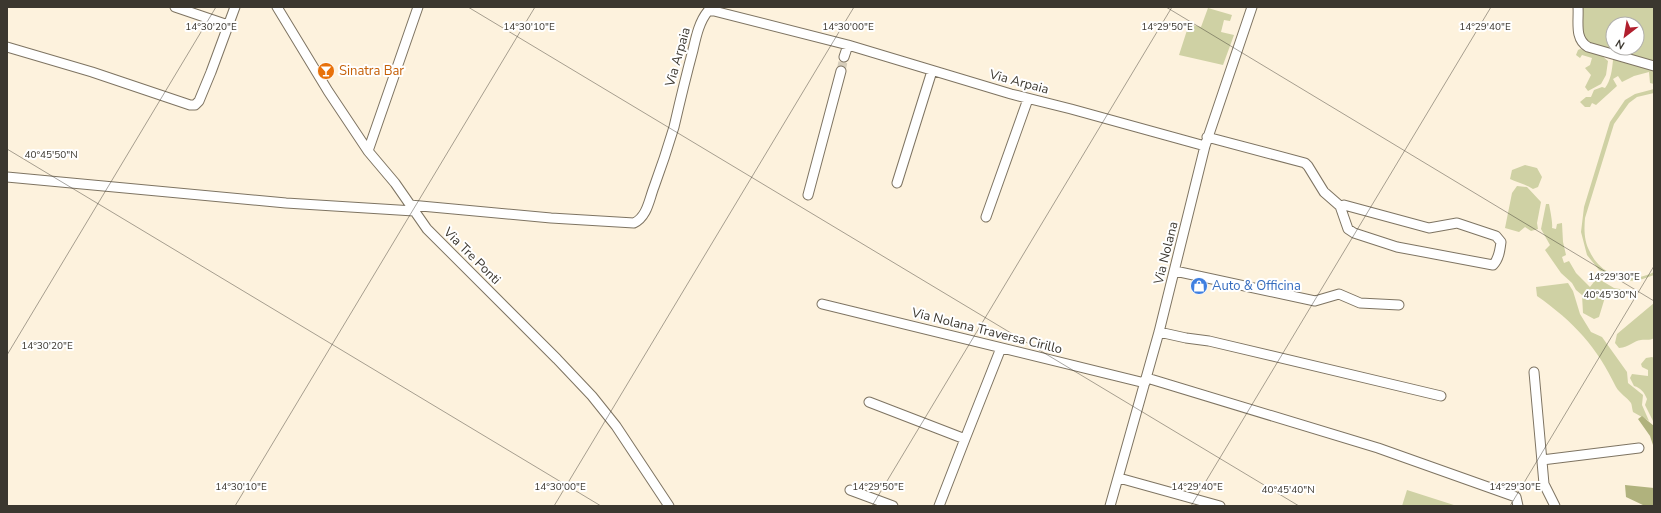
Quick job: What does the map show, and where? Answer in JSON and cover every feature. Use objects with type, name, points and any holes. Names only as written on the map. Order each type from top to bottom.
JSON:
[{"type":"street","points":[[175,7],[228,25]]},
{"type":"street","points":[[7,47],[92,72],[190,105],[195,105],[199,101],[236,7]]},
{"type":"street","name":"Via Tre Ponti","points":[[277,7],[328,92],[368,151],[395,183],[426,229],[552,354],[592,396],[616,426],[669,506]]},
{"type":"street","points":[[368,151],[418,7]]},
{"type":"street","name":"Via Nolana","points":[[1110,506],[1159,332],[1206,141],[1252,7]]},
{"type":"street","points":[[1578,7],[1578,34],[1583,44],[1588,47],[1654,66]]},
{"type":"street","name":"Via Arpaia","points":[[412,208],[634,223],[638,221],[647,208],[674,128],[682,88],[698,31],[704,16],[708,11],[714,11],[848,45],[932,71],[1028,98],[1305,163],[1324,192],[1340,206]]},
{"type":"street","points":[[844,57],[848,45]]},
{"type":"street","points":[[808,195],[841,71]]},
{"type":"street","points":[[897,183],[932,71]]},
{"type":"street","points":[[986,217],[1028,98]]},
{"type":"street","points":[[7,177],[286,203],[412,208]]},
{"type":"street","points":[[1344,205],[1429,228],[1457,223],[1496,236],[1501,242],[1500,252],[1496,262],[1493,265],[1396,247],[1354,233],[1348,229],[1340,206],[1344,205]]},
{"type":"street","points":[[1175,271],[1314,301],[1339,294],[1360,303],[1399,305]]},
{"type":"street","name":"Via Nolana Traversa Cirillo","points":[[822,304],[1001,348],[1146,380],[1378,448],[1516,497],[1518,506]]},
{"type":"street","points":[[1159,332],[1209,341],[1440,396]]},
{"type":"street","points":[[938,506],[1001,348]]},
{"type":"street","points":[[1534,372],[1544,484],[1555,506]]},
{"type":"street","points":[[869,402],[965,439]]},
{"type":"street","points":[[1542,460],[1639,448]]},
{"type":"street","points":[[1119,478],[1220,506]]},
{"type":"street","points":[[850,490],[893,506]]},
{"type":"green space","points":[[1581,7],[1654,7],[1654,63],[1628,56],[1645,56],[1645,16],[1605,16],[1605,50],[1590,46],[1581,35]]},
{"type":"green space","points":[[1208,8],[1232,15],[1230,21],[1224,20],[1221,32],[1234,35],[1223,65],[1179,55],[1189,24],[1201,27]]},
{"type":"green space","points":[[1580,49],[1601,55],[1608,61],[1606,75],[1601,84],[1588,91],[1585,87],[1591,75],[1585,68],[1590,65],[1592,58],[1582,55],[1580,58],[1576,55]]},
{"type":"green space","points":[[1615,59],[1654,70],[1654,84],[1650,83],[1649,72],[1634,76],[1622,82],[1618,76],[1613,79],[1617,86],[1596,105],[1592,103],[1590,107],[1585,107],[1580,102],[1586,97],[1591,97],[1594,90],[1602,87],[1605,88],[1609,82],[1613,60]]},
{"type":"green space","points":[[1654,89],[1654,93],[1637,97],[1629,103],[1614,124],[1585,218],[1587,244],[1595,261],[1602,267],[1618,276],[1627,278],[1645,276],[1654,272],[1654,275],[1640,280],[1628,281],[1617,279],[1599,270],[1587,255],[1581,232],[1584,207],[1610,122],[1625,100],[1635,94]]},
{"type":"green space","points":[[1525,165],[1537,168],[1542,177],[1538,187],[1533,189],[1510,179],[1512,170]]},
{"type":"green space","points":[[1517,186],[1527,187],[1541,202],[1537,223],[1538,229],[1531,231],[1525,227],[1519,232],[1505,228],[1512,193]]},
{"type":"green space","points":[[1546,204],[1549,204],[1552,228],[1556,229],[1557,224],[1562,223],[1563,242],[1566,255],[1562,257],[1564,263],[1569,261],[1576,273],[1590,287],[1597,278],[1614,288],[1626,290],[1623,296],[1610,291],[1606,294],[1599,317],[1594,319],[1583,313],[1582,295],[1561,273],[1545,250],[1550,245],[1541,229]]},
{"type":"green space","points":[[1568,283],[1573,291],[1580,314],[1591,332],[1602,337],[1627,372],[1628,383],[1643,395],[1642,405],[1649,421],[1633,412],[1631,403],[1621,394],[1601,360],[1583,336],[1562,316],[1537,296],[1536,287]]},
{"type":"green space","points":[[1654,303],[1654,338],[1638,341],[1619,348],[1615,343],[1617,334]]},
{"type":"green space","points":[[1646,358],[1654,358],[1654,423],[1645,405],[1647,399],[1645,394],[1634,386],[1630,378],[1632,374],[1648,376],[1648,370],[1642,367],[1641,364]]},
{"type":"green space","points":[[1642,416],[1654,426],[1654,448],[1650,436],[1638,419]]},
{"type":"green space","points":[[1625,485],[1654,488],[1654,506],[1645,506],[1626,497]]},
{"type":"green space","points":[[1407,490],[1457,506],[1402,506]]},
{"type":"tunnel","points":[[841,71],[844,57]]},
{"type":"place","name":"Sinatra Bar","points":[[326,71]]},
{"type":"place","name":"Auto & Officina","points":[[1199,286]]}]
